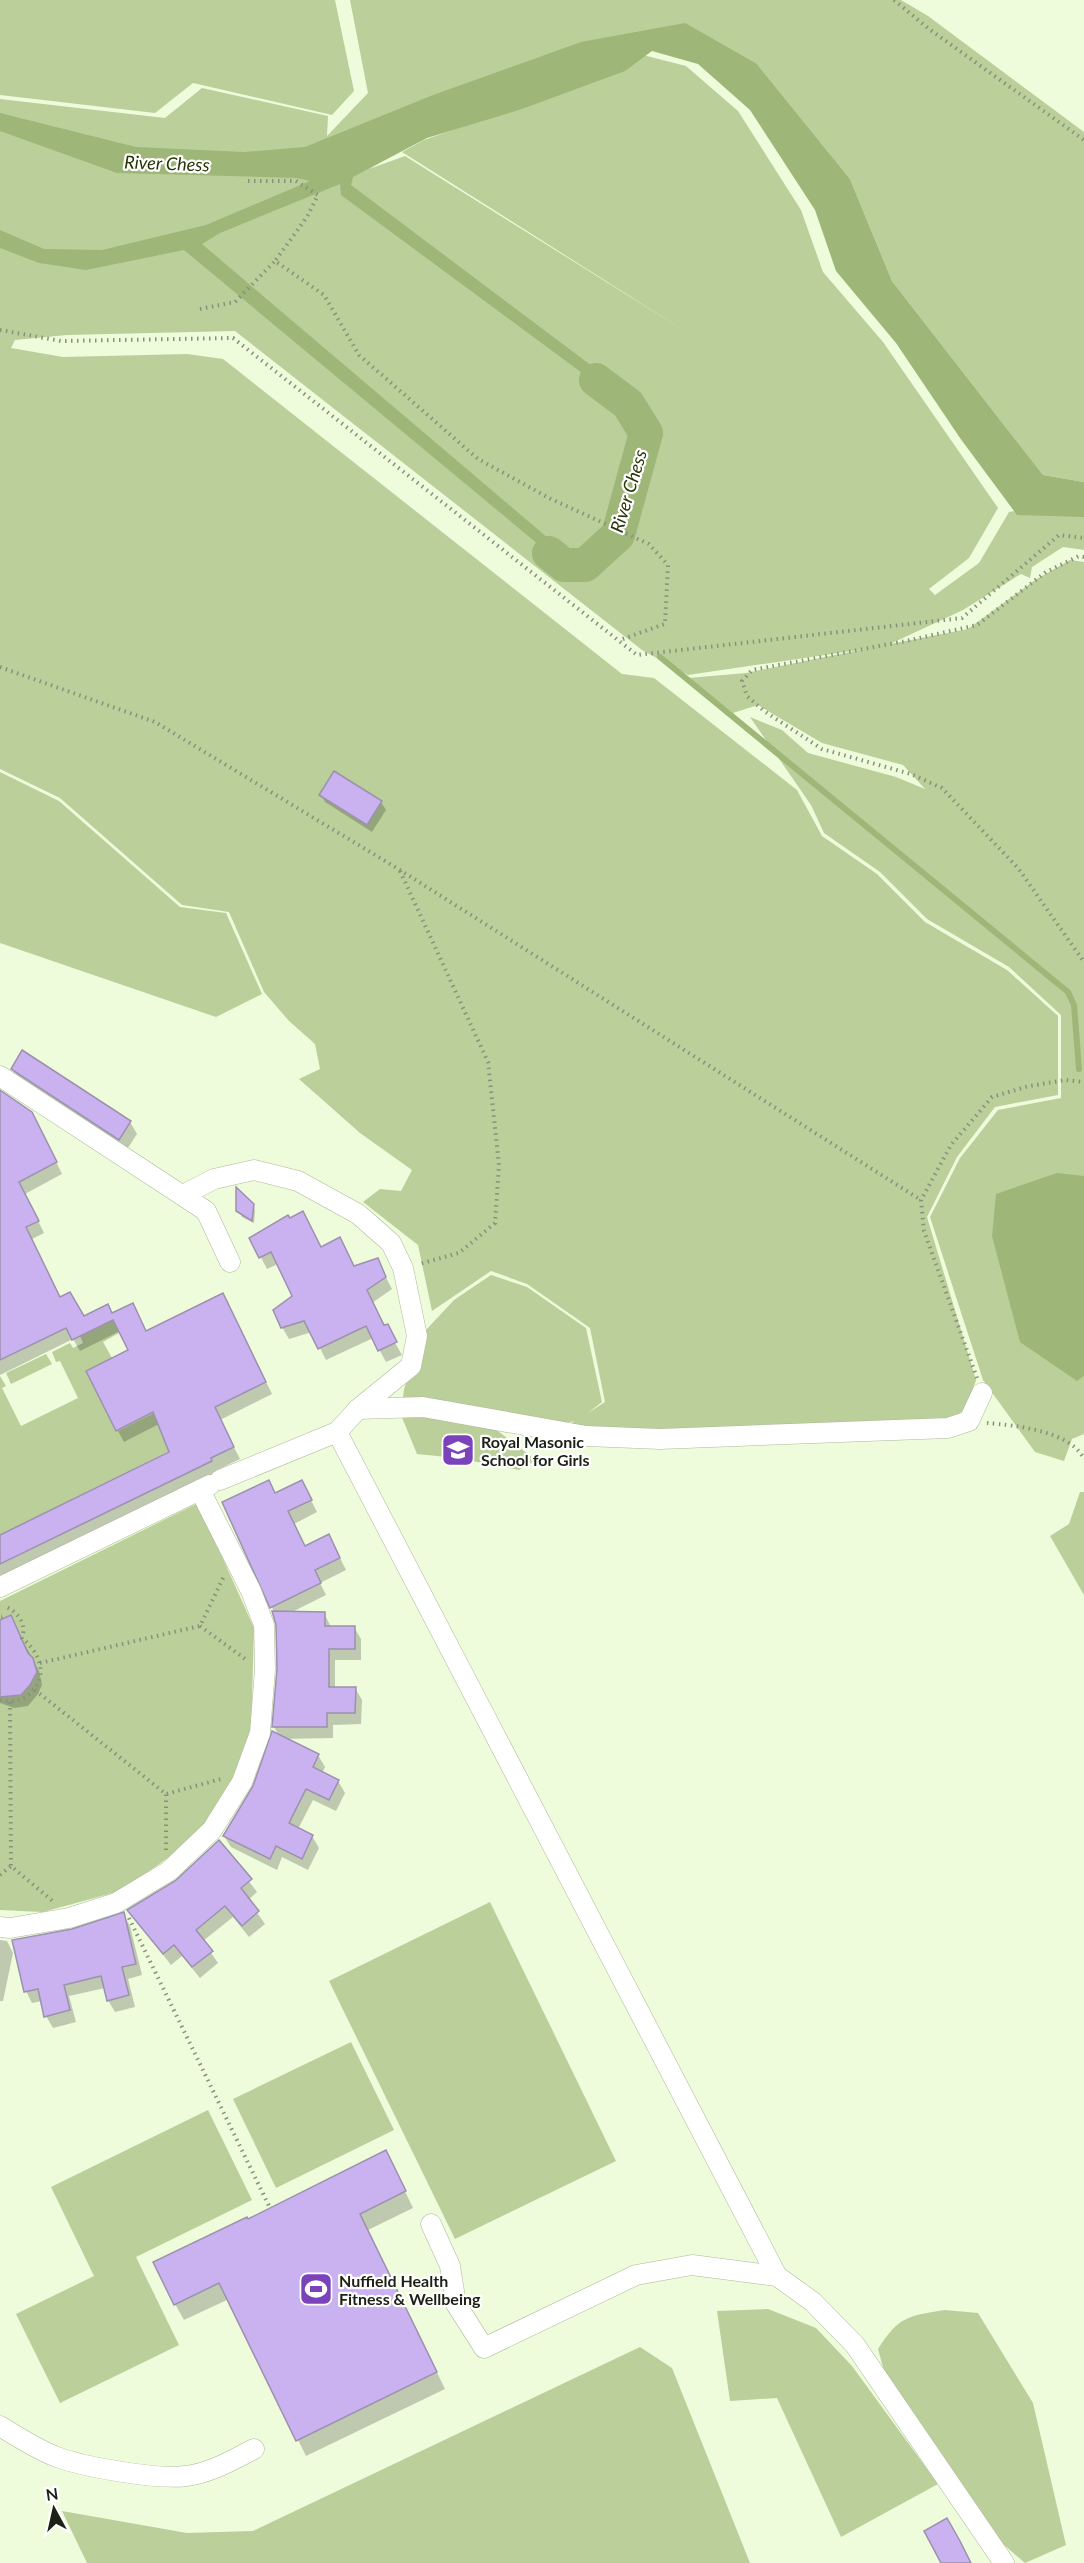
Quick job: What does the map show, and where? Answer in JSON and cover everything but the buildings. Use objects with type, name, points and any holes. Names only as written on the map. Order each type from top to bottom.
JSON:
[{"type":"lane","points":[[0,1076],[206,1211],[230,1262]]},
{"type":"lane","points":[[0,1587],[211,1485],[338,1432],[358,1409],[411,1366],[417,1336],[403,1268],[390,1244],[358,1214],[298,1182],[254,1170],[214,1179],[183,1195]]},
{"type":"lane","points":[[358,1409],[423,1407],[586,1436],[660,1439],[948,1428],[969,1421],[982,1393]]},
{"type":"lane","points":[[338,1432],[777,2276],[813,2302],[855,2344],[1004,2563]]},
{"type":"lane","points":[[0,1926],[10,1928],[72,1917],[116,1903],[166,1873],[212,1830],[245,1772],[260,1733],[265,1673],[264,1625],[251,1591],[233,1556],[211,1485]]},
{"type":"lane","points":[[431,2224],[450,2266],[456,2304],[484,2348],[636,2275],[692,2265],[777,2276]]},
{"type":"lane","points":[[0,2426],[57,2457],[151,2475],[184,2476],[210,2471],[254,2449]]},
{"type":"path","points":[[894,0],[929,30],[1084,140]]},
{"type":"path","points":[[200,309],[235,302],[275,261],[307,217],[318,195],[296,181],[248,181]]},
{"type":"path","points":[[275,261],[324,295],[359,356],[477,459],[551,499],[649,543],[668,565],[664,624],[618,638],[624,645]]},
{"type":"path","points":[[0,330],[61,341],[233,339],[637,655],[962,618],[1059,535],[1084,538]]},
{"type":"path","points":[[1084,557],[1079,556],[1046,572],[977,625],[752,670],[742,681],[747,696],[764,711],[822,749],[911,774],[942,788],[1018,868],[1084,962]]},
{"type":"path","points":[[0,667],[155,722],[400,870],[921,1200]]},
{"type":"path","points":[[400,870],[488,1062],[499,1165],[495,1223],[459,1253],[403,1268]]},
{"type":"path","points":[[982,1393],[924,1231],[921,1200],[951,1145],[992,1097],[1029,1086],[1056,1082],[1084,1082]]},
{"type":"path","points":[[969,1421],[1006,1425],[1054,1435],[1081,1452],[1084,1459]]},
{"type":"path","points":[[200,1626],[233,1556]]},
{"type":"path","points":[[0,1605],[13,1610],[20,1617],[24,1629],[22,1638],[40,1662],[40,1680],[35,1690],[27,1697],[10,1702],[0,1700]]},
{"type":"path","points":[[40,1662],[200,1626],[265,1673]]},
{"type":"path","points":[[35,1690],[166,1794]]},
{"type":"path","points":[[10,1702],[11,1866],[72,1917]]},
{"type":"path","points":[[166,1794],[245,1772]]},
{"type":"path","points":[[166,1794],[166,1873]]},
{"type":"path","points":[[0,1875],[11,1866]]},
{"type":"path","points":[[129,1918],[270,2208]]},
{"type":"shaded area","points":[[0,0],[335,0],[354,91],[332,115],[193,83],[155,113],[0,95]]},
{"type":"shaded area","points":[[350,0],[901,0],[928,16],[1084,132],[1084,482],[1043,475],[892,281],[850,179],[757,64],[581,42],[369,169],[405,156],[688,333],[402,152],[424,140],[618,73],[643,55],[686,66],[738,111],[801,210],[823,272],[883,342],[998,508],[969,558],[929,589],[935,595],[979,563],[1009,512],[1084,499],[1084,550],[1063,547],[1032,567],[1030,578],[1021,574],[963,610],[890,644],[968,629],[1035,580],[1070,560],[1084,562],[1084,1434],[1072,1439],[1064,1461],[1035,1452],[983,1380],[930,1217],[960,1158],[998,1110],[1061,1098],[1061,1015],[1009,967],[927,919],[880,872],[824,833],[811,805],[750,717],[782,730],[808,753],[896,777],[925,789],[903,765],[822,743],[758,705],[733,713],[688,678],[746,673],[865,649],[688,675],[642,650],[235,331],[67,335],[15,340],[11,348],[63,357],[187,354],[223,359],[622,674],[654,678],[797,790],[822,836],[877,874],[925,922],[1007,970],[1058,1016],[1058,1095],[995,1107],[957,1157],[927,1217],[976,1380],[968,1407],[952,1419],[644,1433],[567,1427],[574,1421],[549,1429],[494,1428],[536,1460],[519,1470],[457,1458],[417,1454],[401,1415],[404,1389],[425,1331],[454,1300],[491,1275],[527,1287],[586,1328],[602,1402],[588,1413],[605,1402],[590,1328],[527,1284],[491,1271],[432,1311],[418,1245],[363,1202],[380,1189],[401,1191],[412,1170],[360,1133],[299,1079],[320,1069],[315,1044],[289,1021],[264,992],[229,912],[182,905],[60,798],[0,769],[0,99],[165,118],[202,88],[328,116],[327,136],[368,93]]},
{"type":"shaded area","points":[[0,772],[59,801],[180,907],[226,913],[262,994],[216,1017],[0,943]]},
{"type":"shaded area","points":[[113,1320],[119,1333],[103,1342],[112,1358],[86,1371],[115,1430],[173,1402],[160,1431],[163,1438],[177,1447],[0,1535],[0,1376],[6,1386],[2,1388],[21,1426],[78,1398],[60,1361],[56,1362],[52,1352],[70,1343],[73,1348],[83,1343],[80,1336]]},
{"type":"shaded area","points":[[46,1354],[52,1364],[11,1384],[6,1373]]},
{"type":"shaded area","points":[[1080,1492],[1084,1492],[1084,1595],[1050,1536],[1069,1524]]},
{"type":"shaded area","points":[[198,1503],[254,1628],[251,1737],[228,1789],[207,1823],[175,1853],[120,1891],[43,1912],[0,1910],[0,1601]]},
{"type":"shaded area","points":[[490,1902],[616,2161],[455,2239],[329,1981]]},
{"type":"shaded area","points":[[351,2042],[394,2130],[276,2188],[233,2099]]},
{"type":"shaded area","points":[[208,2110],[252,2200],[136,2257],[179,2345],[60,2403],[16,2314],[94,2276],[51,2187]]},
{"type":"shaded area","points":[[768,2309],[816,2328],[852,2366],[938,2484],[841,2537],[777,2398],[730,2401],[717,2311]]},
{"type":"shaded area","points":[[945,2310],[978,2313],[1033,2403],[1066,2545],[1025,2563],[996,2538],[964,2487],[887,2382],[878,2349],[885,2338],[906,2319]]},
{"type":"shaded area","points":[[640,2347],[672,2368],[750,2563],[87,2563],[62,2511],[187,2533],[253,2531]]},
{"type":"water","points":[[685,23],[757,64],[850,179],[892,281],[1043,475],[1084,482],[1084,517],[1017,515],[960,438],[896,343],[836,271],[815,210],[750,110],[698,64],[652,51],[625,71],[522,109],[427,138],[353,177],[351,185],[644,405],[661,434],[631,541],[597,572],[580,579],[184,250],[86,270],[39,263],[0,248],[0,230],[44,249],[102,250],[206,225],[310,181],[297,178],[117,173],[0,131],[0,113],[136,147],[244,152],[305,147],[433,95],[581,42]],"holes":[[[340,184],[341,195],[635,412],[648,437],[622,535],[592,561],[575,561],[202,244],[220,233]]]},
{"type":"water","points":[[1057,1173],[1084,1176],[1084,1376],[1077,1381],[1020,1342],[992,1236],[996,1194]]},
{"type":"waterway","name":"River Chess","points":[[549,553],[564,565],[585,565],[618,535],[646,433],[628,404],[596,380]]},
{"type":"waterway","points":[[660,657],[1068,992],[1074,1005],[1079,1069]]},
{"type":"place","name":"Royal Masonic School for Girls","points":[[458,1450]]},
{"type":"place","name":"Nuffield Health Fitness & Wellbeing","points":[[316,2289]]}]
